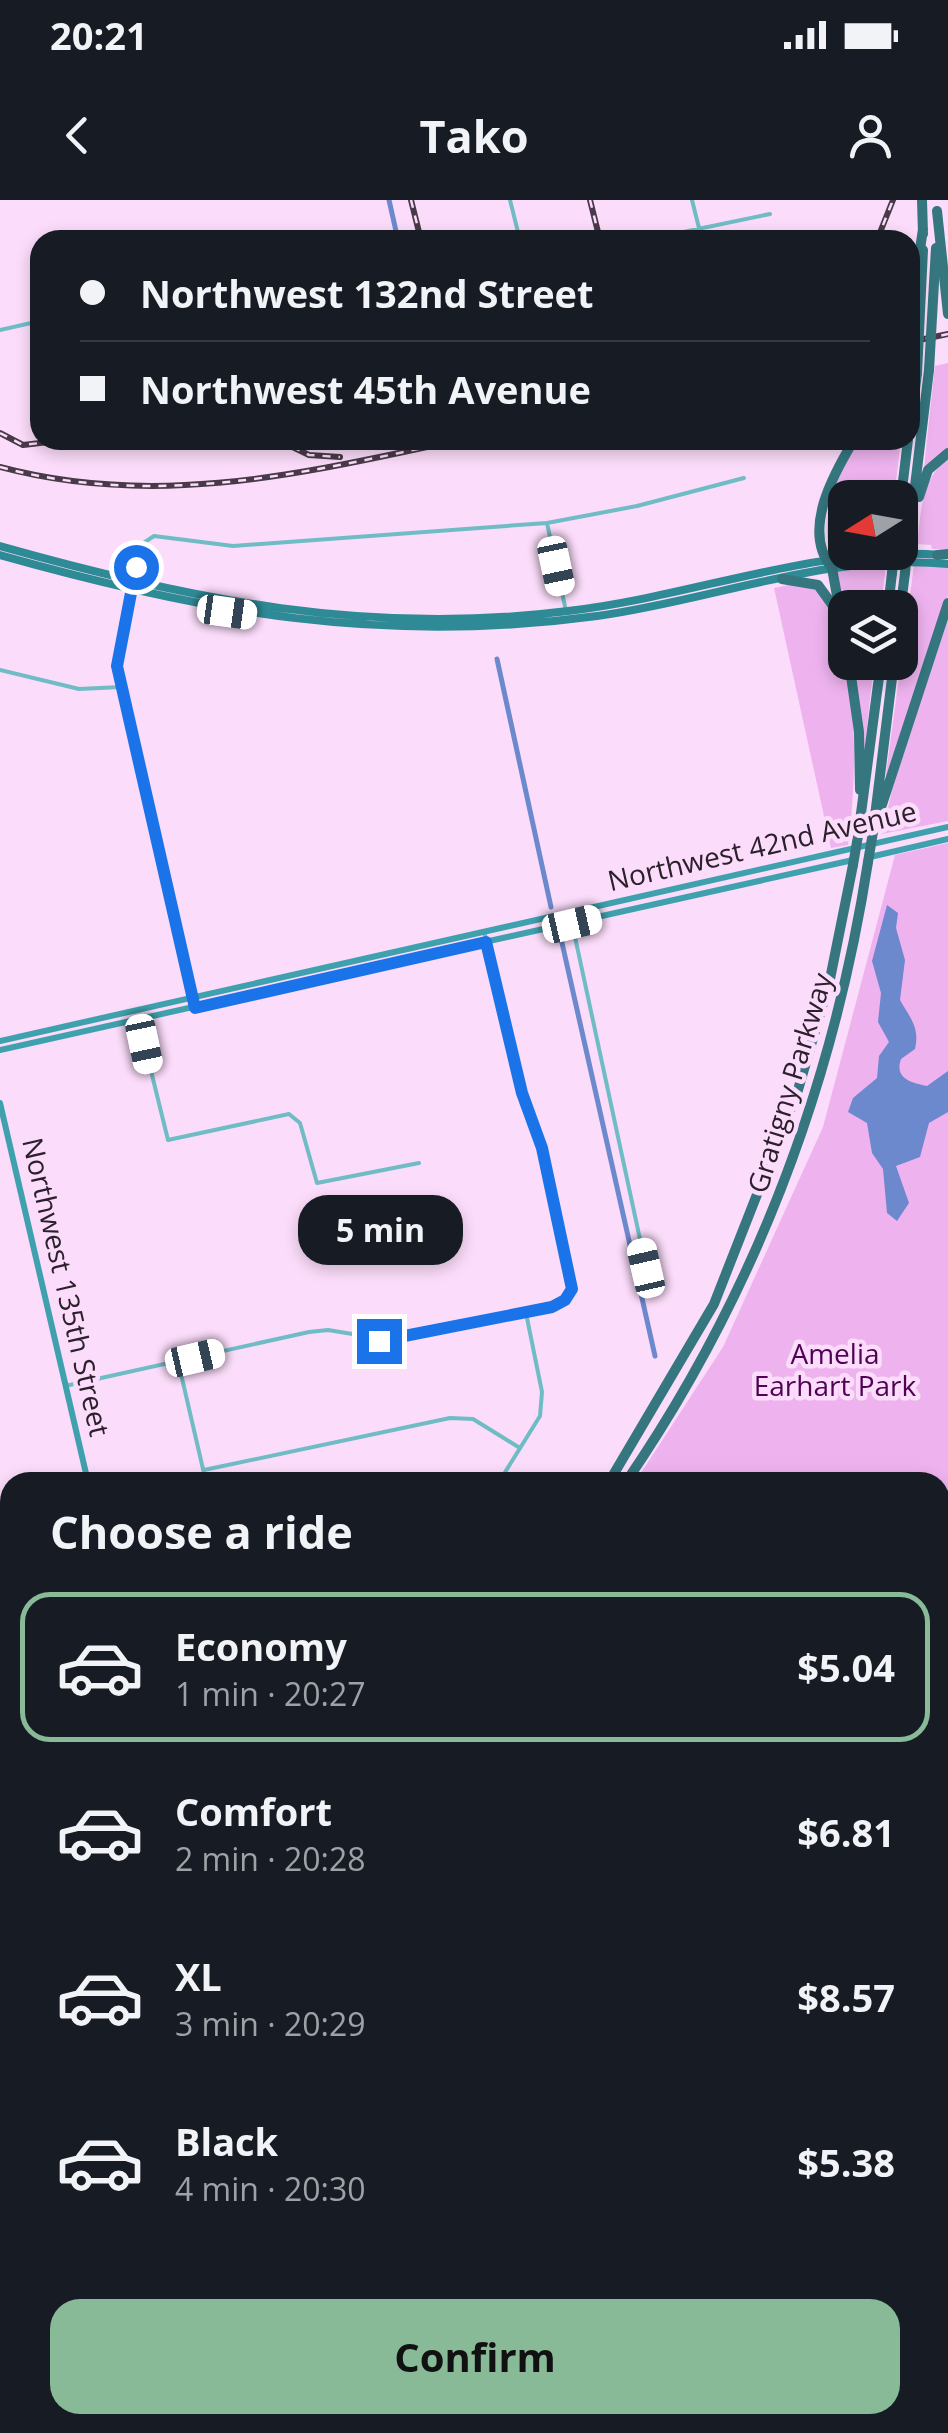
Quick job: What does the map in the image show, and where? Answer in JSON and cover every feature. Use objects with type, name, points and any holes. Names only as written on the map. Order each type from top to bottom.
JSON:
[{"type":"highway","points":[[922,200],[923,229],[948,314]]},
{"type":"highway","points":[[920,410],[930,249],[937,206]]},
{"type":"highway","points":[[920,283],[930,249]]},
{"type":"highway","points":[[920,385],[923,372]]},
{"type":"highway","points":[[834,480],[849,450]]},
{"type":"highway","points":[[903,480],[907,450]]},
{"type":"highway","points":[[914,480],[917,450]]},
{"type":"highway","points":[[918,501],[928,470],[948,452]]},
{"type":"highway","points":[[828,492],[824,500],[828,551]]},
{"type":"highway","points":[[782,579],[818,585],[828,601]]},
{"type":"highway","points":[[873,832],[948,604]]},
{"type":"highway","points":[[851,680],[861,758],[858,836]]},
{"type":"highway","name":"Gratigny Parkway","points":[[615,1472],[714,1304],[798,1090],[830,979],[853,865],[879,680]]},
{"type":"highway","name":"Gratigny Parkway","points":[[633,1472],[685,1392],[770,1220],[829,1048],[856,936],[892,680]]},
{"type":"main road","points":[[0,546],[131,588]]},
{"type":"main road","points":[[0,555],[131,588],[241,605],[353,617],[457,619],[568,616],[782,579],[828,564]]},
{"type":"main road","points":[[918,555],[944,555]]},
{"type":"main road","points":[[918,563],[948,564]]},
{"type":"main road","points":[[568,616],[828,564]]},
{"type":"main road","name":"Northwest 42nd Avenue","points":[[0,1041],[948,828]]},
{"type":"main road","name":"Northwest 42nd Avenue","points":[[0,1050],[948,839]]},
{"type":"main road","points":[[773,866],[776,878]]},
{"type":"main road","points":[[664,891],[666,902]]},
{"type":"main road","points":[[432,942],[434,954]]},
{"type":"main road","points":[[380,954],[383,965]]},
{"type":"main road","points":[[192,996],[195,1008]]},
{"type":"main road","name":"Northwest 135th Street","points":[[0,1102],[86,1472]]},
{"type":"street","points":[[510,200],[518,230]]},
{"type":"street","points":[[692,200],[699,228]]},
{"type":"street","points":[[690,230],[770,214]]},
{"type":"street","points":[[0,330],[30,323]]},
{"type":"street","points":[[192,996],[117,666],[142,544],[154,536],[233,546],[546,524],[637,506],[744,478]]},
{"type":"street","points":[[546,524],[568,616]]},
{"type":"street","points":[[0,670],[80,689],[121,687]]},
{"type":"street","points":[[572,924],[649,1281]]},
{"type":"street","points":[[65,1386],[309,1332],[328,1330],[395,1341],[557,1305],[570,1294],[572,1278],[543,1154],[522,1093],[484,931]]},
{"type":"street","points":[[135,1009],[164,1138],[172,1140],[288,1114],[300,1124],[317,1183],[419,1164]]},
{"type":"street","points":[[504,1472],[540,1416],[542,1392],[526,1312]]},
{"type":"street","points":[[178,1361],[204,1470],[450,1418],[473,1420],[520,1448]]},
{"type":"green space","points":[[948,363],[948,448],[924,468],[935,366]]},
{"type":"green space","points":[[853,450],[900,450],[896,480],[838,480]]},
{"type":"green space","points":[[948,457],[948,549],[918,544],[921,508],[927,486]]},
{"type":"green space","points":[[918,565],[948,567],[948,595],[884,789],[899,680],[918,680],[918,590],[911,590],[913,570],[918,570]]},
{"type":"green space","points":[[885,570],[883,590],[840,590],[837,571]]},
{"type":"green space","points":[[798,583],[821,594],[828,606],[828,680],[850,680],[854,742],[848,845],[831,848],[774,588]]},
{"type":"green space","points":[[948,610],[948,821],[882,834],[898,764]]},
{"type":"green space","points":[[853,680],[872,680],[864,754]]},
{"type":"green space","name":"Amelia Earhart Park","points":[[948,843],[948,1472],[642,1472],[723,1347],[823,1127],[895,855]]},
{"type":"water","points":[[887,905],[898,913],[896,928],[905,960],[900,1000],[916,1035],[915,1049],[901,1059],[900,1071],[910,1081],[927,1086],[948,1071],[948,1112],[929,1123],[920,1157],[896,1166],[909,1203],[897,1221],[887,1213],[883,1169],[872,1153],[867,1123],[848,1112],[853,1098],[877,1078],[879,1056],[889,1042],[878,1022],[881,993],[872,961]]},
{"type":"waterway","points":[[389,200],[396,230]]},
{"type":"waterway","points":[[497,659],[551,907]]},
{"type":"waterway","points":[[560,934],[655,1356]]},
{"type":"railway","points":[[411,200],[418,230]]},
{"type":"railway","points":[[590,200],[598,230]]},
{"type":"railway","points":[[881,230],[893,200]]},
{"type":"railway","points":[[920,340],[948,334]]},
{"type":"railway","points":[[0,433],[23,445],[30,444]]},
{"type":"railway","points":[[299,450],[309,455],[340,457]]},
{"type":"railway","points":[[0,467],[58,479],[174,486],[288,474],[412,450]]},
{"type":"route","points":[[136,567],[117,666],[195,1008],[486,942],[522,1093],[542,1148],[572,1289],[565,1300],[552,1307],[395,1341],[379,1341]]}]
